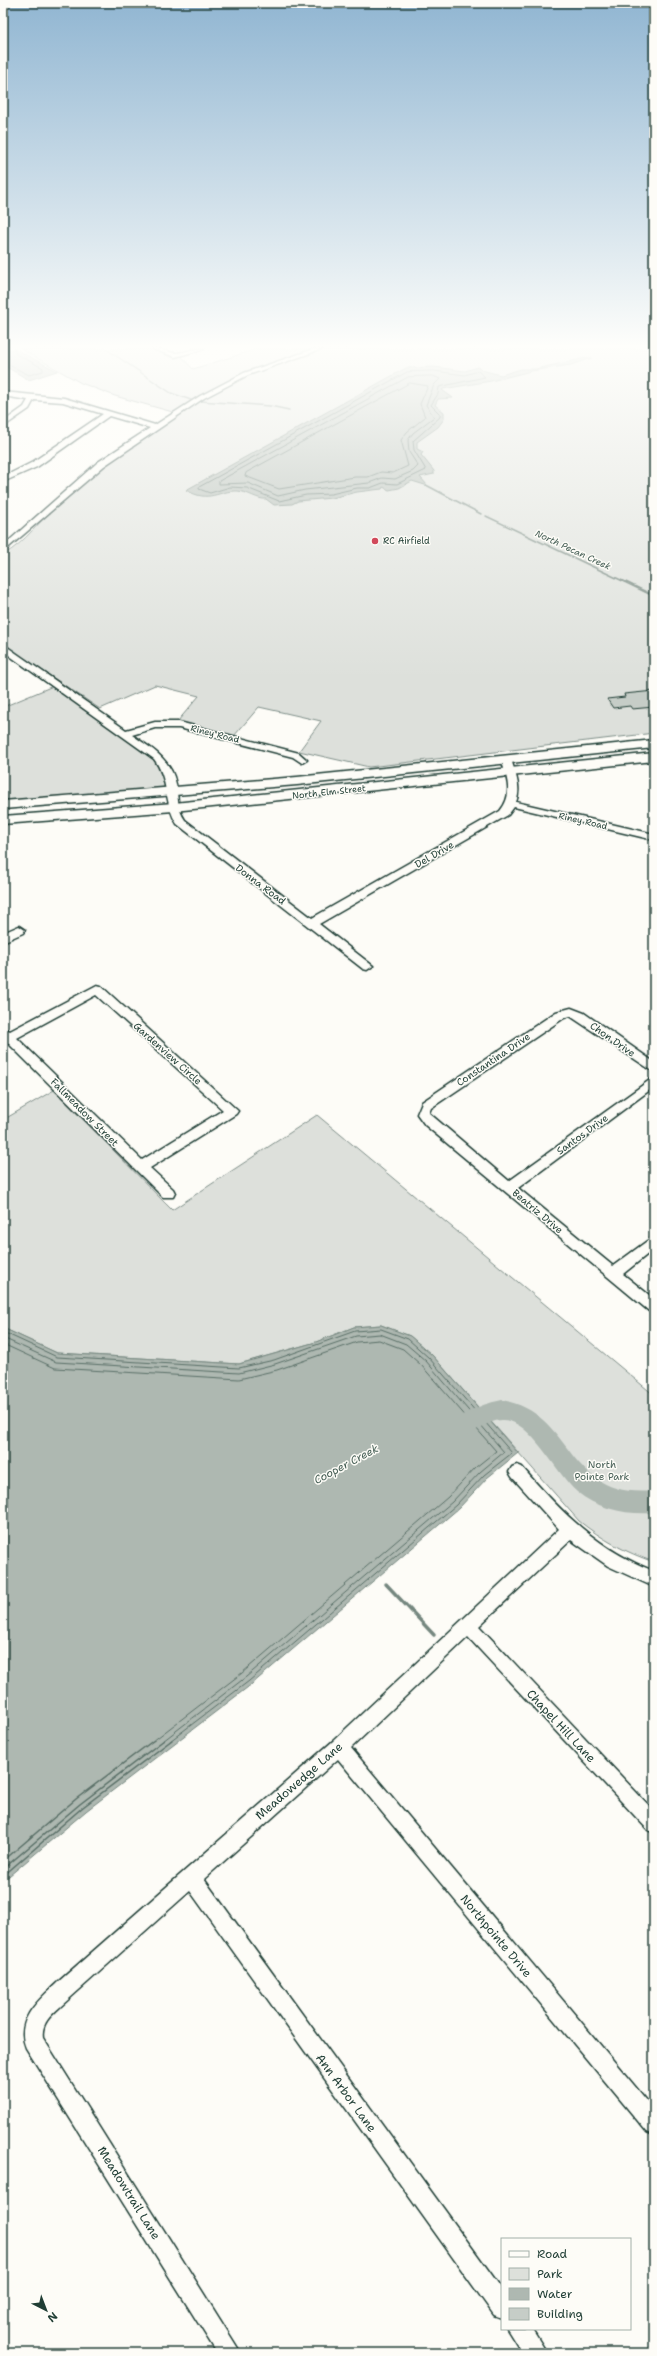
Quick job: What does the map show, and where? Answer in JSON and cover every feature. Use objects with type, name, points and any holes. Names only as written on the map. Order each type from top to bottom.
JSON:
[{"type":"main road","name":"North Elm Street","points":[[3,806],[173,792],[654,744]]},
{"type":"main road","name":"North Elm Street","points":[[3,820],[174,807],[654,757]]},
{"type":"street","points":[[3,480],[34,465],[43,459]]},
{"type":"street","points":[[3,550],[28,530],[80,480],[107,459]]},
{"type":"street","points":[[3,647],[125,734],[161,762],[170,776],[173,792]]},
{"type":"street","name":"Riney Road","points":[[125,734],[155,725],[179,725],[296,755],[302,760]]},
{"type":"street","points":[[506,759],[514,784],[512,804]]},
{"type":"street","name":"Donna Road","points":[[173,792],[176,817],[187,828],[367,966]]},
{"type":"street","name":"Riney Road","points":[[512,804],[654,837]]},
{"type":"street","name":"Del Drive","points":[[312,923],[504,813],[512,804]]},
{"type":"street","points":[[3,938],[19,930]]},
{"type":"street","name":"Gardenview Circle","points":[[6,1034],[97,989],[232,1111],[140,1167]]},
{"type":"street","name":"Chon Drive","points":[[571,1012],[580,1016],[654,1068]]},
{"type":"street","name":"Constantina Drive","points":[[423,1114],[426,1104],[560,1015],[571,1012]]},
{"type":"street","name":"Fallmeadow Street","points":[[6,1034],[168,1193]]},
{"type":"street","name":"Santos Drive","points":[[509,1188],[654,1080]]},
{"type":"street","name":"Beatriz Drive","points":[[423,1114],[429,1122],[654,1307]]},
{"type":"street","points":[[613,1274],[654,1242]]},
{"type":"street","points":[[517,1472],[570,1530],[593,1548],[619,1563],[654,1579]]},
{"type":"street","name":"Meadowedge Lane","points":[[31,2033],[39,2014],[116,1943],[192,1878],[259,1815],[339,1747],[469,1628],[570,1530]]},
{"type":"street","name":"Chapel Hill Lane","points":[[469,1628],[654,1824]]},
{"type":"street","name":"Northpointe Drive","points":[[339,1747],[654,2125]]},
{"type":"street","name":"Ann Arbor Lane","points":[[192,1878],[501,2305]]},
{"type":"street","name":"Meadowtrail Lane","points":[[31,2033],[33,2041],[230,2353]]},
{"type":"street","points":[[519,2330],[536,2353]]},
{"type":"green space","points":[[113,459],[654,459],[654,733],[369,767],[299,751],[321,721],[259,707],[234,736],[177,722],[199,696],[155,685],[100,709],[3,644],[3,555],[19,544],[59,503]]},
{"type":"green space","points":[[53,686],[150,755],[160,764],[167,785],[163,789],[3,803],[3,707]]},
{"type":"green space","name":"North Pointe Park","points":[[54,1090],[172,1210],[317,1115],[654,1395],[654,1562],[615,1545],[579,1521],[432,1355],[410,1336],[381,1325],[354,1327],[316,1342],[239,1364],[57,1353],[3,1328],[3,1120]]},
{"type":"water","points":[[242,459],[424,459],[434,471],[434,474],[420,477],[428,486],[412,481],[399,488],[389,490],[383,487],[382,489],[357,492],[332,498],[298,501],[292,504],[274,505],[266,499],[238,491],[201,496],[186,490]]},
{"type":"water","points":[[381,1325],[410,1336],[432,1355],[518,1453],[487,1478],[459,1508],[252,1684],[86,1811],[3,1881],[3,1328],[57,1353],[239,1364],[316,1342],[354,1327]]},
{"type":"building","points":[[654,691],[654,707],[632,709],[630,706],[613,708],[607,699],[625,697],[624,694]]},
{"type":"waterway","name":"North Pecan Creek","points":[[428,486],[481,514]]},
{"type":"waterway","name":"North Pecan Creek","points":[[486,516],[625,582]]},
{"type":"waterway","name":"North Pecan Creek","points":[[623,581],[654,596]]},
{"type":"waterway","name":"Cooper Creek","points":[[463,1427],[492,1412],[502,1410],[515,1412],[526,1418],[537,1428],[575,1475],[591,1489],[608,1498],[626,1502],[654,1502]]},
{"type":"waterway","points":[[386,1584],[434,1635]]},
{"type":"place","name":"RC Airfield","points":[[375,541]]}]
